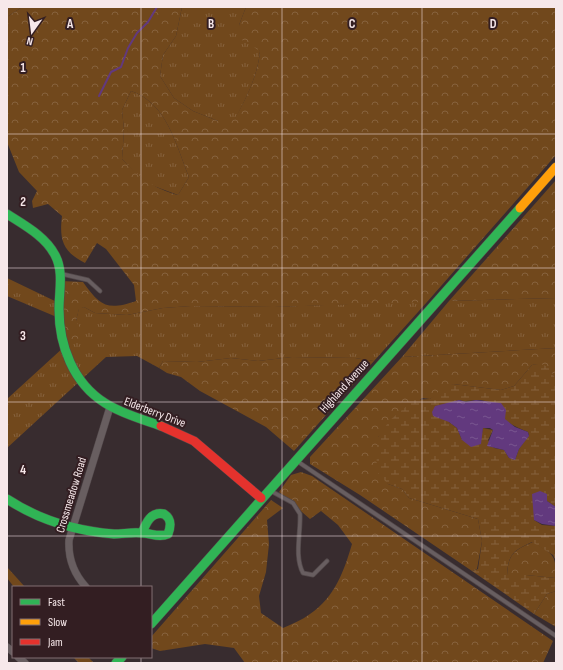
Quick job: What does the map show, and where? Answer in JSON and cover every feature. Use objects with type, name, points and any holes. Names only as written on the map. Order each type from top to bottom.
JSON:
[{"type":"street","name":"Highland Avenue","points":[[152,623],[268,490],[556,167]]},
{"type":"street","name":"Elderberry Drive","points":[[7,214],[48,244],[58,260],[61,274],[60,326],[68,360],[81,382],[94,396],[110,408],[189,438],[204,448],[261,498]]},
{"type":"street","name":"Crossmeadow Road","points":[[85,586],[78,577],[70,559],[69,540],[110,408]]},
{"type":"street","points":[[7,499],[28,512],[73,526],[108,533],[142,533]]},
{"type":"lane","points":[[61,274],[83,278],[93,283],[100,291]]},
{"type":"lane","points":[[295,460],[556,636]]},
{"type":"lane","points":[[268,490],[293,503],[300,514],[298,537],[300,564],[303,573],[313,575],[327,561]]},
{"type":"green space","points":[[7,7],[22,7],[7,17]]},
{"type":"green space","points":[[22,7],[182,7],[176,36],[163,55],[160,76],[174,98],[193,111],[218,121],[234,120],[247,95],[257,69],[260,51],[242,40],[239,25],[246,7],[556,7],[556,155],[427,302],[274,307],[191,306],[163,308],[127,315],[95,313],[84,307],[79,309],[76,321],[84,335],[64,347],[61,281],[83,282],[94,296],[105,304],[111,306],[118,306],[136,301],[134,285],[106,249],[97,243],[85,263],[78,259],[67,250],[62,239],[62,216],[48,204],[33,208],[32,201],[37,191],[19,172],[7,142],[7,17]],"holes":[[[131,91],[143,97],[162,115],[169,126],[189,177],[178,195],[147,182],[122,159],[124,130],[122,110]]]},
{"type":"green space","points":[[182,7],[246,7],[239,25],[260,51],[254,78],[247,96],[234,121],[218,121],[193,111],[174,98],[160,76],[163,55],[176,36]]},
{"type":"green space","points":[[131,91],[143,97],[153,105],[169,126],[189,177],[178,195],[151,185],[136,174],[122,159],[124,130],[122,110]]},
{"type":"green space","points":[[556,180],[556,298],[449,301]]},
{"type":"green space","points":[[7,278],[59,303],[59,318],[7,296]]},
{"type":"green space","points":[[556,298],[556,348],[402,357],[449,301]]},
{"type":"green space","points":[[427,302],[374,361],[355,358],[292,357],[258,361],[231,358],[197,362],[163,361],[159,368],[137,356],[106,357],[7,448],[7,399],[64,347],[76,321],[79,308],[84,307],[95,313],[127,315],[163,308],[191,306],[274,307]]},
{"type":"green space","points":[[556,348],[556,379],[551,372],[543,366],[532,365],[514,386],[501,390],[453,384],[430,399],[422,398],[378,437],[378,453],[388,484],[402,489],[409,498],[478,519],[482,541],[477,569],[472,571],[360,495],[310,464],[310,457],[402,357]]},
{"type":"green space","points":[[292,357],[355,358],[374,361],[294,451],[266,427],[200,391],[181,377],[167,373],[159,368],[163,361],[197,362],[231,358],[258,361]]},
{"type":"green space","points":[[541,364],[548,367],[556,379],[556,507],[547,501],[534,520],[542,525],[556,526],[556,561],[553,555],[532,542],[516,550],[509,562],[507,575],[556,578],[556,591],[547,594],[534,614],[472,571],[478,569],[482,541],[478,519],[409,498],[402,489],[388,484],[376,471],[378,437],[390,420],[414,400],[430,399],[445,386],[453,384],[501,390],[514,386],[532,365]],"holes":[[[459,400],[481,400],[487,402],[506,420],[528,432],[529,435],[519,449],[515,460],[509,458],[504,450],[494,448],[488,440],[493,430],[483,428],[480,444],[462,440],[457,428],[449,422]]]},
{"type":"green space","points":[[301,472],[312,476],[553,641],[543,663],[245,663],[234,648],[205,644],[160,651],[152,648],[152,636],[271,500],[283,508],[267,520],[269,544],[266,572],[259,596],[261,613],[283,628],[307,616],[326,600],[342,574],[352,544],[338,525],[321,511],[310,519],[279,492],[291,475]]},
{"type":"green space","points":[[533,542],[549,553],[554,559],[556,578],[526,575],[507,576],[509,563],[513,554],[517,550]]},
{"type":"green space","points":[[7,567],[24,586],[13,586],[7,578]]},
{"type":"green space","points":[[556,591],[556,627],[534,614],[547,594]]},
{"type":"green space","points":[[74,658],[89,658],[94,663],[79,663]]},
{"type":"water","points":[[459,400],[466,402],[476,400],[501,403],[506,410],[505,419],[515,427],[528,432],[529,436],[519,449],[515,460],[509,458],[504,450],[487,446],[493,430],[490,428],[483,428],[481,444],[471,447],[462,440],[457,428],[449,422],[433,416],[432,412],[435,406]]},
{"type":"water","points":[[540,491],[547,494],[547,501],[556,507],[556,526],[542,524],[534,520],[532,494]]},
{"type":"waterway","points":[[99,96],[111,72],[121,67],[128,48],[137,33],[148,22],[157,7]]},
{"type":"traffic: fast","points":[[152,623],[520,208]]},
{"type":"traffic: fast","points":[[7,214],[46,242],[58,261],[60,275],[59,309],[62,336],[65,349],[76,374],[84,385],[105,403],[125,413],[161,426]]},
{"type":"traffic: fast","points":[[7,499],[45,519],[72,527],[114,534],[145,533],[165,535],[168,534],[170,520],[164,514],[156,514],[147,522],[142,533]]},
{"type":"traffic: fast","points":[[116,663],[121,658]]},
{"type":"traffic: slow","points":[[520,208],[556,167]]},
{"type":"traffic: jam","points":[[161,426],[194,441],[261,498]]}]
